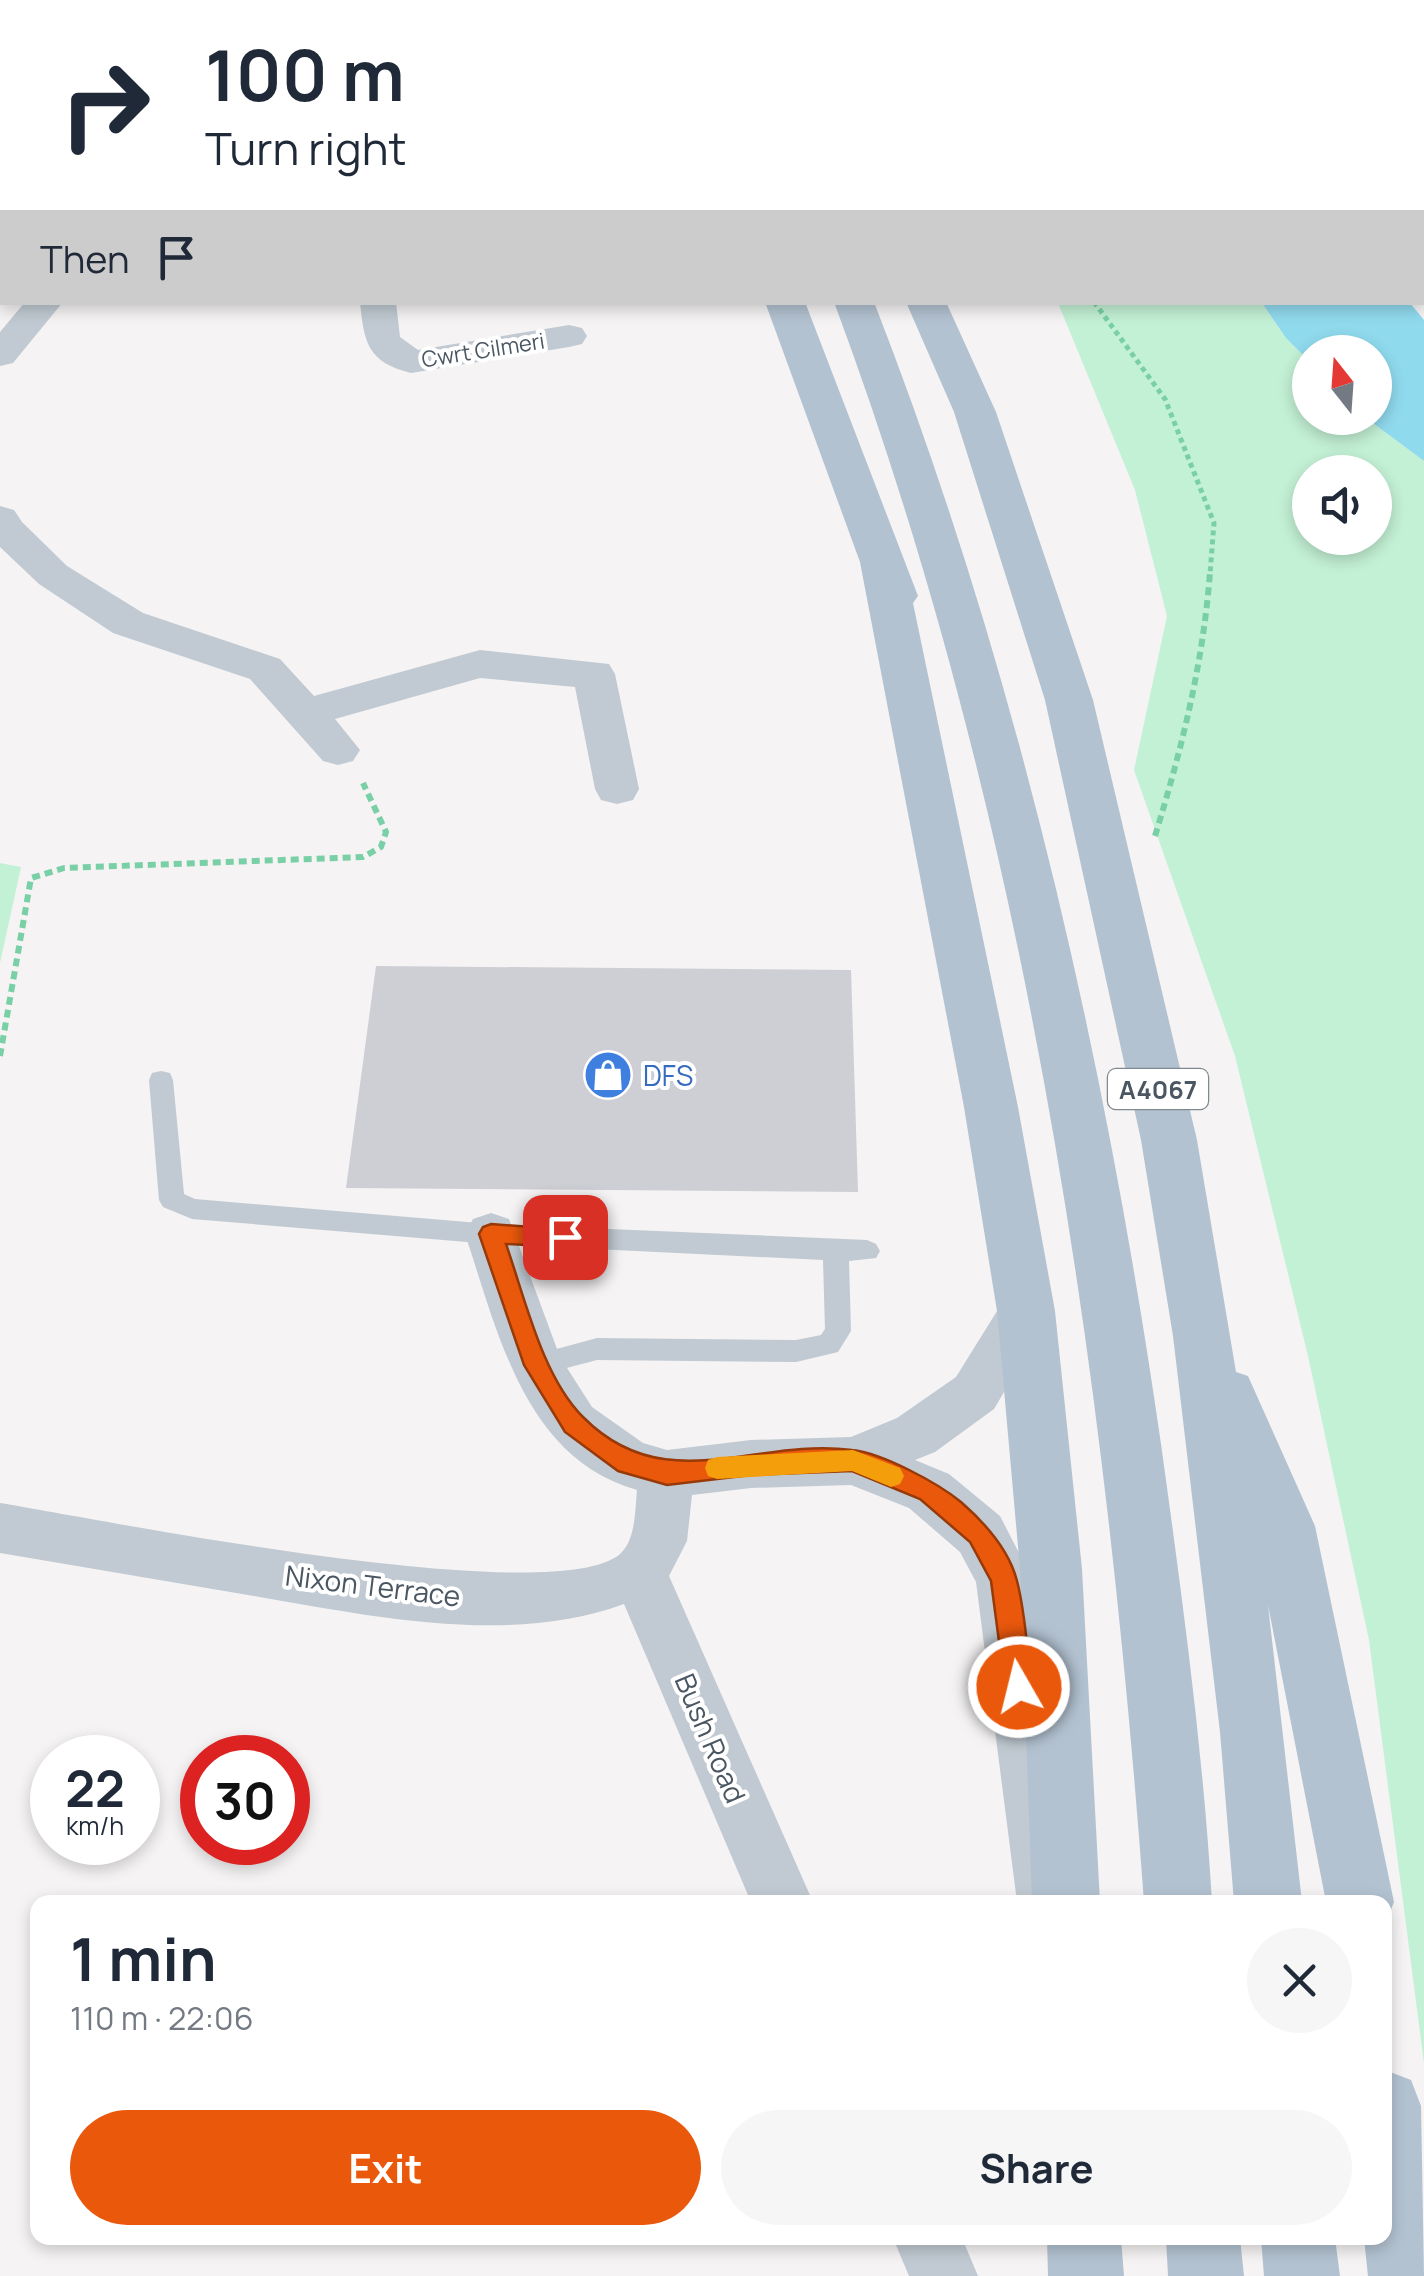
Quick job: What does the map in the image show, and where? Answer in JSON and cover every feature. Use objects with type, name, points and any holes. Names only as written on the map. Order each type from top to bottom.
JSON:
[{"type":"main road","points":[[786,305],[1068,1047]]},
{"type":"main road","name":"A4067","points":[[855,305],[902,422],[986,698],[1068,1047],[1120,1349],[1165,1734],[1177,1895]]},
{"type":"main road","name":"A4067","points":[[927,305],[975,412],[1069,700],[1169,1140],[1202,1336],[1254,1732],[1267,1895]]},
{"type":"main road","points":[[941,305],[975,412]]},
{"type":"main road","points":[[882,562],[991,1107],[1026,1311],[1051,1569],[1066,1895]]},
{"type":"main road","points":[[1202,1336],[1284,1526],[1359,1895]]},
{"type":"main road","points":[[1392,2163],[1406,2276]]},
{"type":"main road","points":[[1084,2245],[1086,2276]]},
{"type":"main road","points":[[1204,2245],[1206,2276]]},
{"type":"main road","points":[[1299,2245],[1302,2276]]},
{"type":"street","points":[[0,355],[43,305]]},
{"type":"street","name":"Cwrt Cilmeri","points":[[378,305],[382,341],[411,362],[569,336]]},
{"type":"street","points":[[0,519],[29,552],[68,585],[128,623],[266,669],[338,750]]},
{"type":"street","points":[[305,713],[480,664],[594,674],[617,789]]},
{"type":"street","points":[[491,1234],[536,1365],[574,1424],[627,1463],[667,1474],[751,1464],[853,1460],[916,1436],[976,1393],[1026,1311]]},
{"type":"street","points":[[853,1460],[929,1491],[980,1534],[1004,1580],[1047,1895]]},
{"type":"street","points":[[640,1573],[660,1542],[667,1474]]},
{"type":"street","name":"Nixon Terrace","points":[[0,1528],[374,1590],[523,1600],[584,1593],[640,1573]]},
{"type":"street","name":"Bush Road","points":[[640,1573],[779,1895]]},
{"type":"street","points":[[930,2245],[944,2276]]},
{"type":"lane","points":[[161,1080],[172,1200],[180,1205],[491,1234],[867,1251]]},
{"type":"lane","points":[[536,1365],[597,1349],[796,1351],[829,1344],[838,1331],[836,1249]]},
{"type":"path","points":[[1096,305],[1164,399],[1214,523],[1205,642],[1182,744],[1156,832],[1118,914]]},
{"type":"path","points":[[0,1056],[31,878],[64,868],[363,857],[381,848],[386,832],[362,780],[338,750]]},
{"type":"green space","points":[[1059,305],[1263,305],[1292,344],[1292,435],[1389,435],[1424,461],[1424,2063],[1369,1640],[1308,1356],[1235,1056],[1134,770],[1167,616],[1135,490]]},
{"type":"green space","points":[[0,863],[21,867],[0,963]]},
{"type":"water","points":[[1263,305],[1412,305],[1424,320],[1424,461],[1389,435],[1392,435],[1392,335],[1292,335],[1292,344]]},
{"type":"building","points":[[376,966],[851,970],[858,1192],[346,1188]]},
{"type":"slow traffic","points":[[717,1468],[853,1460],[891,1476]]},
{"type":"place","name":"DFS","points":[[608,1075]]},
{"type":"route","points":[[565,1237],[491,1234],[536,1365],[574,1424],[627,1463],[667,1474],[751,1464],[853,1460],[929,1491],[980,1534],[1004,1580],[1019,1687]]}]
